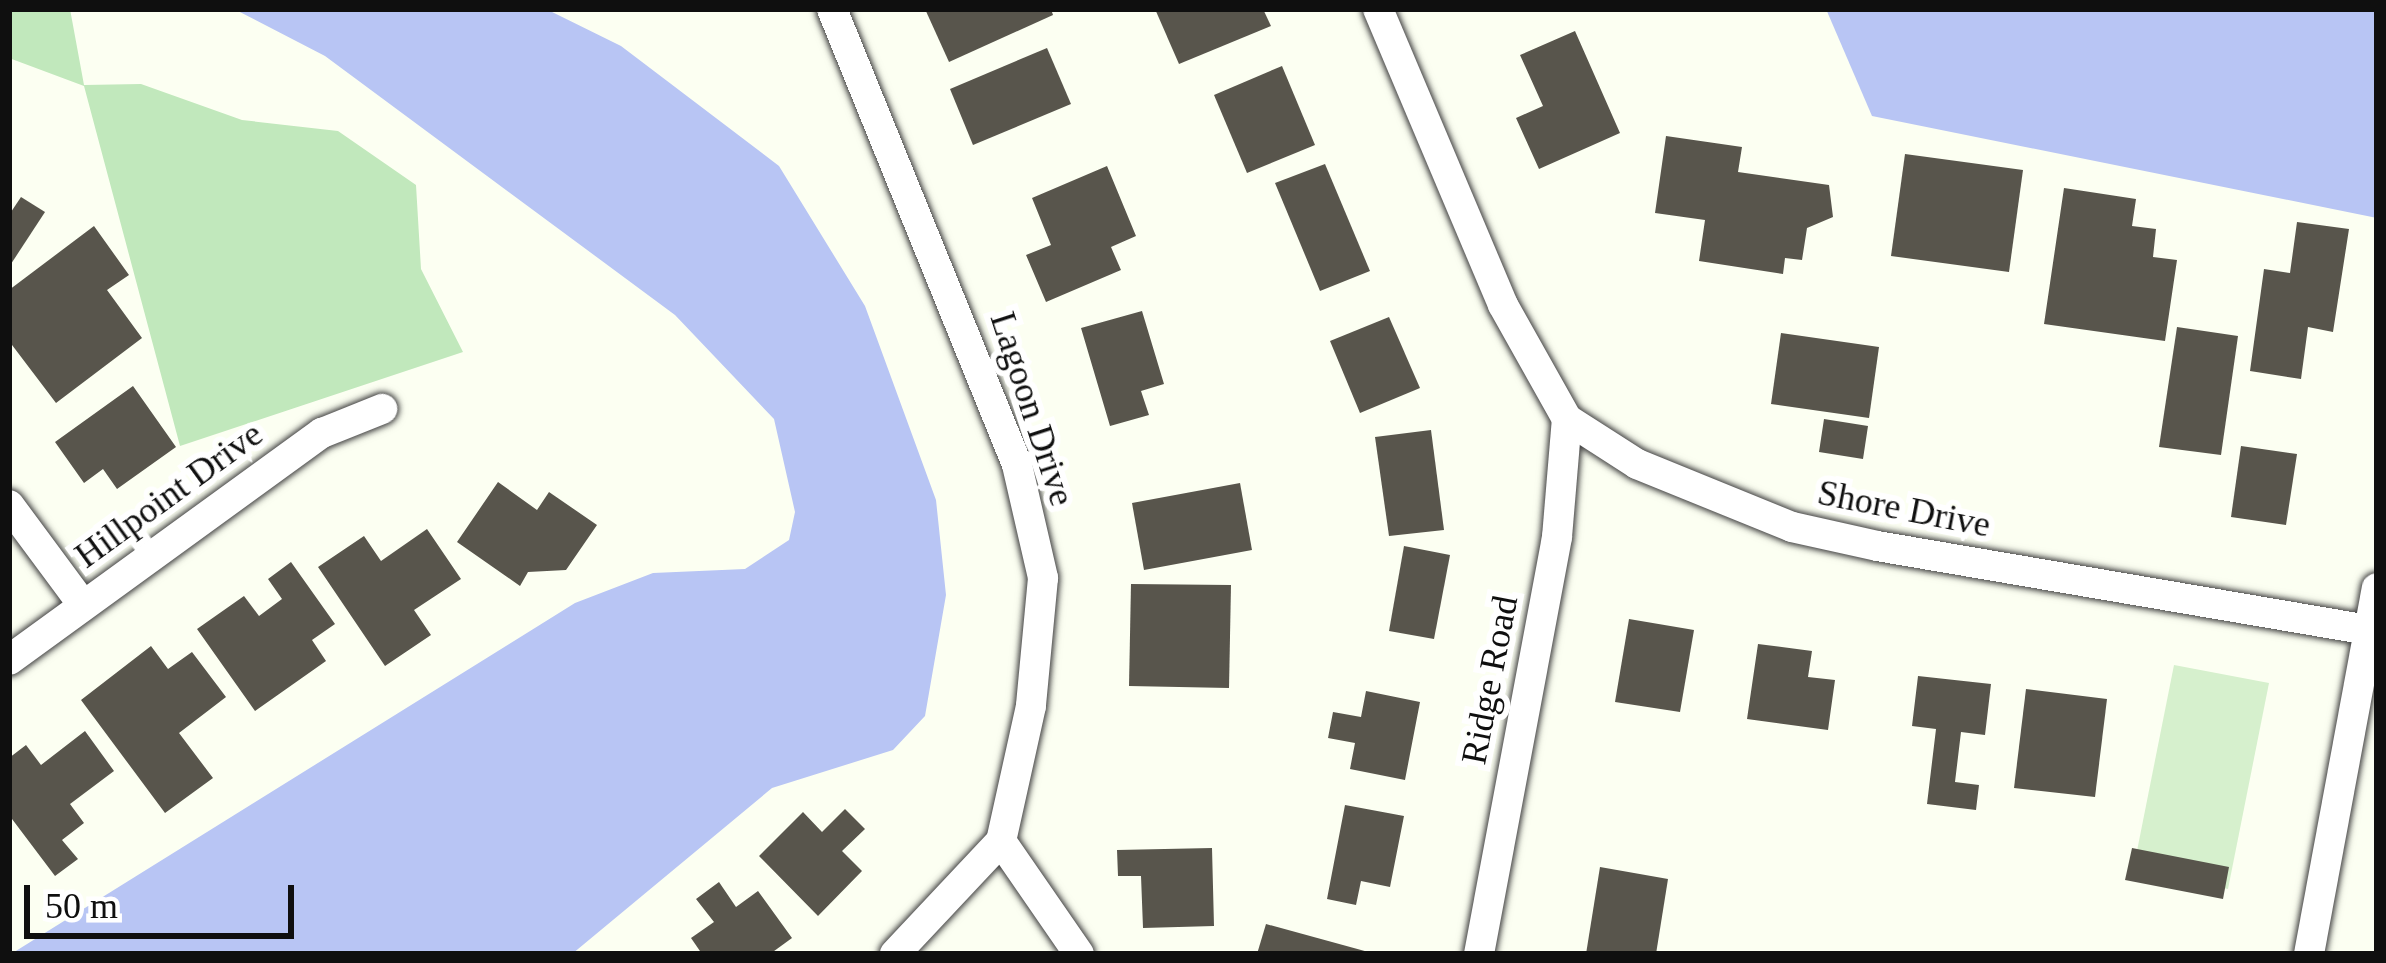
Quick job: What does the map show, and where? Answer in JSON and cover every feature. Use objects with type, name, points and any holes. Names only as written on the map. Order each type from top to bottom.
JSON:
[{"type":"street","name":"Lagoon Drive","points":[[832,9],[1017,465],[1042,578],[1031,706],[1001,842]]},
{"type":"street","name":"Shore Drive","points":[[1378,9],[1503,305],[1567,419],[1637,464],[1792,527],[2369,630]]},
{"type":"street","name":"Hillpoint Drive","points":[[9,660],[322,433],[382,409]]},
{"type":"street","name":"Ridge Road","points":[[1479,954],[1557,537],[1567,419]]},
{"type":"street","points":[[9,505],[83,605]]},
{"type":"street","points":[[2309,954],[2377,588]]},
{"type":"street","points":[[895,954],[1001,842],[1079,954]]},
{"type":"green space","points":[[9,9],[70,9],[84,85],[141,84],[242,120],[338,131],[416,185],[421,269],[463,352],[180,446],[84,86],[9,58]]},
{"type":"green space","points":[[2174,665],[2269,683],[2228,889],[2133,871]]},
{"type":"water","points":[[234,9],[546,9],[621,46],[779,166],[865,306],[936,500],[946,595],[925,716],[893,750],[772,788],[572,954],[11,954],[575,603],[653,573],[745,569],[789,540],[795,512],[774,419],[675,315],[325,56]]},
{"type":"water","points":[[1826,9],[2377,9],[2377,218],[1872,116]]},
{"type":"building","points":[[925,9],[1051,9],[1053,15],[949,62]]},
{"type":"building","points":[[1155,9],[1263,9],[1271,26],[1179,64]]},
{"type":"building","points":[[1575,31],[1620,133],[1539,169],[1516,118],[1543,106],[1520,55]]},
{"type":"building","points":[[1047,48],[1071,104],[973,145],[950,89]]},
{"type":"building","points":[[1282,66],[1315,145],[1247,173],[1214,95]]},
{"type":"building","points":[[1666,136],[1742,147],[1738,172],[1829,185],[1833,217],[1807,228],[1802,260],[1785,258],[1783,274],[1699,261],[1705,220],[1655,213]]},
{"type":"building","points":[[1905,154],[2023,170],[2009,272],[1891,256]]},
{"type":"building","points":[[1325,164],[1370,271],[1320,291],[1275,183]]},
{"type":"building","points":[[1107,166],[1136,236],[1111,247],[1121,270],[1046,302],[1026,255],[1051,245],[1032,198]]},
{"type":"building","points":[[2064,188],[2136,199],[2132,226],[2156,229],[2153,257],[2177,260],[2165,341],[2044,324]]},
{"type":"building","points":[[21,197],[45,212],[9,267],[9,215]]},
{"type":"building","points":[[2297,222],[2349,229],[2333,332],[2308,327],[2301,379],[2250,371],[2264,269],[2290,273]]},
{"type":"building","points":[[94,226],[129,275],[107,290],[142,338],[56,403],[9,341],[9,290]]},
{"type":"building","points":[[1142,311],[1164,384],[1141,391],[1149,415],[1110,426],[1081,328]]},
{"type":"building","points":[[1389,317],[1420,388],[1360,413],[1330,341]]},
{"type":"building","points":[[2177,327],[2238,336],[2221,455],[2159,447]]},
{"type":"building","points":[[1781,333],[1879,347],[1869,418],[1771,404]]},
{"type":"building","points":[[133,386],[176,447],[117,489],[103,469],[84,483],[55,442]]},
{"type":"building","points":[[1824,419],[1868,426],[1863,459],[1819,452]]},
{"type":"building","points":[[1431,430],[1444,530],[1389,536],[1375,437]]},
{"type":"building","points":[[2241,446],[2297,454],[2286,525],[2231,517]]},
{"type":"building","points":[[498,482],[537,510],[549,492],[597,525],[566,570],[528,572],[520,586],[457,542]]},
{"type":"building","points":[[1240,483],[1252,550],[1144,570],[1132,503]]},
{"type":"building","points":[[427,529],[461,579],[414,610],[431,635],[385,666],[318,567],[364,536],[381,561]]},
{"type":"building","points":[[1404,546],[1450,555],[1434,639],[1389,631]]},
{"type":"building","points":[[291,562],[335,624],[312,640],[326,661],[255,711],[197,629],[244,596],[259,616],[282,599],[268,579]]},
{"type":"building","points":[[1131,584],[1231,585],[1229,688],[1129,686]]},
{"type":"building","points":[[1629,619],[1694,630],[1680,712],[1615,702]]},
{"type":"building","points":[[1758,644],[1812,651],[1808,677],[1835,680],[1828,730],[1747,719]]},
{"type":"building","points":[[151,646],[168,669],[192,652],[226,697],[179,733],[213,778],[165,813],[81,700]]},
{"type":"building","points":[[1918,676],[1991,684],[1985,735],[1961,732],[1955,782],[1979,785],[1976,810],[1927,804],[1936,729],[1912,726]]},
{"type":"building","points":[[2026,689],[2107,699],[2095,797],[2014,788]]},
{"type":"building","points":[[1366,691],[1420,702],[1405,780],[1350,769],[1355,743],[1328,738],[1333,712],[1361,717]]},
{"type":"building","points":[[85,731],[114,771],[70,804],[84,823],[62,840],[78,859],[55,876],[9,815],[9,758],[26,745],[41,765]]},
{"type":"building","points":[[1345,805],[1404,816],[1390,887],[1361,881],[1356,905],[1327,899]]},
{"type":"building","points":[[845,809],[865,829],[842,851],[862,871],[818,916],[759,856],[803,812],[822,832]]},
{"type":"building","points":[[1212,848],[1214,926],[1143,928],[1141,876],[1118,876],[1117,850]]},
{"type":"building","points":[[2132,848],[2229,867],[2223,899],[2125,880]]},
{"type":"building","points":[[1600,867],[1668,879],[1656,954],[1586,954]]},
{"type":"building","points":[[719,882],[736,907],[758,891],[792,938],[770,954],[702,954],[691,938],[714,922],[696,899]]},
{"type":"building","points":[[1266,924],[1372,953],[1372,954],[1257,954]]}]
